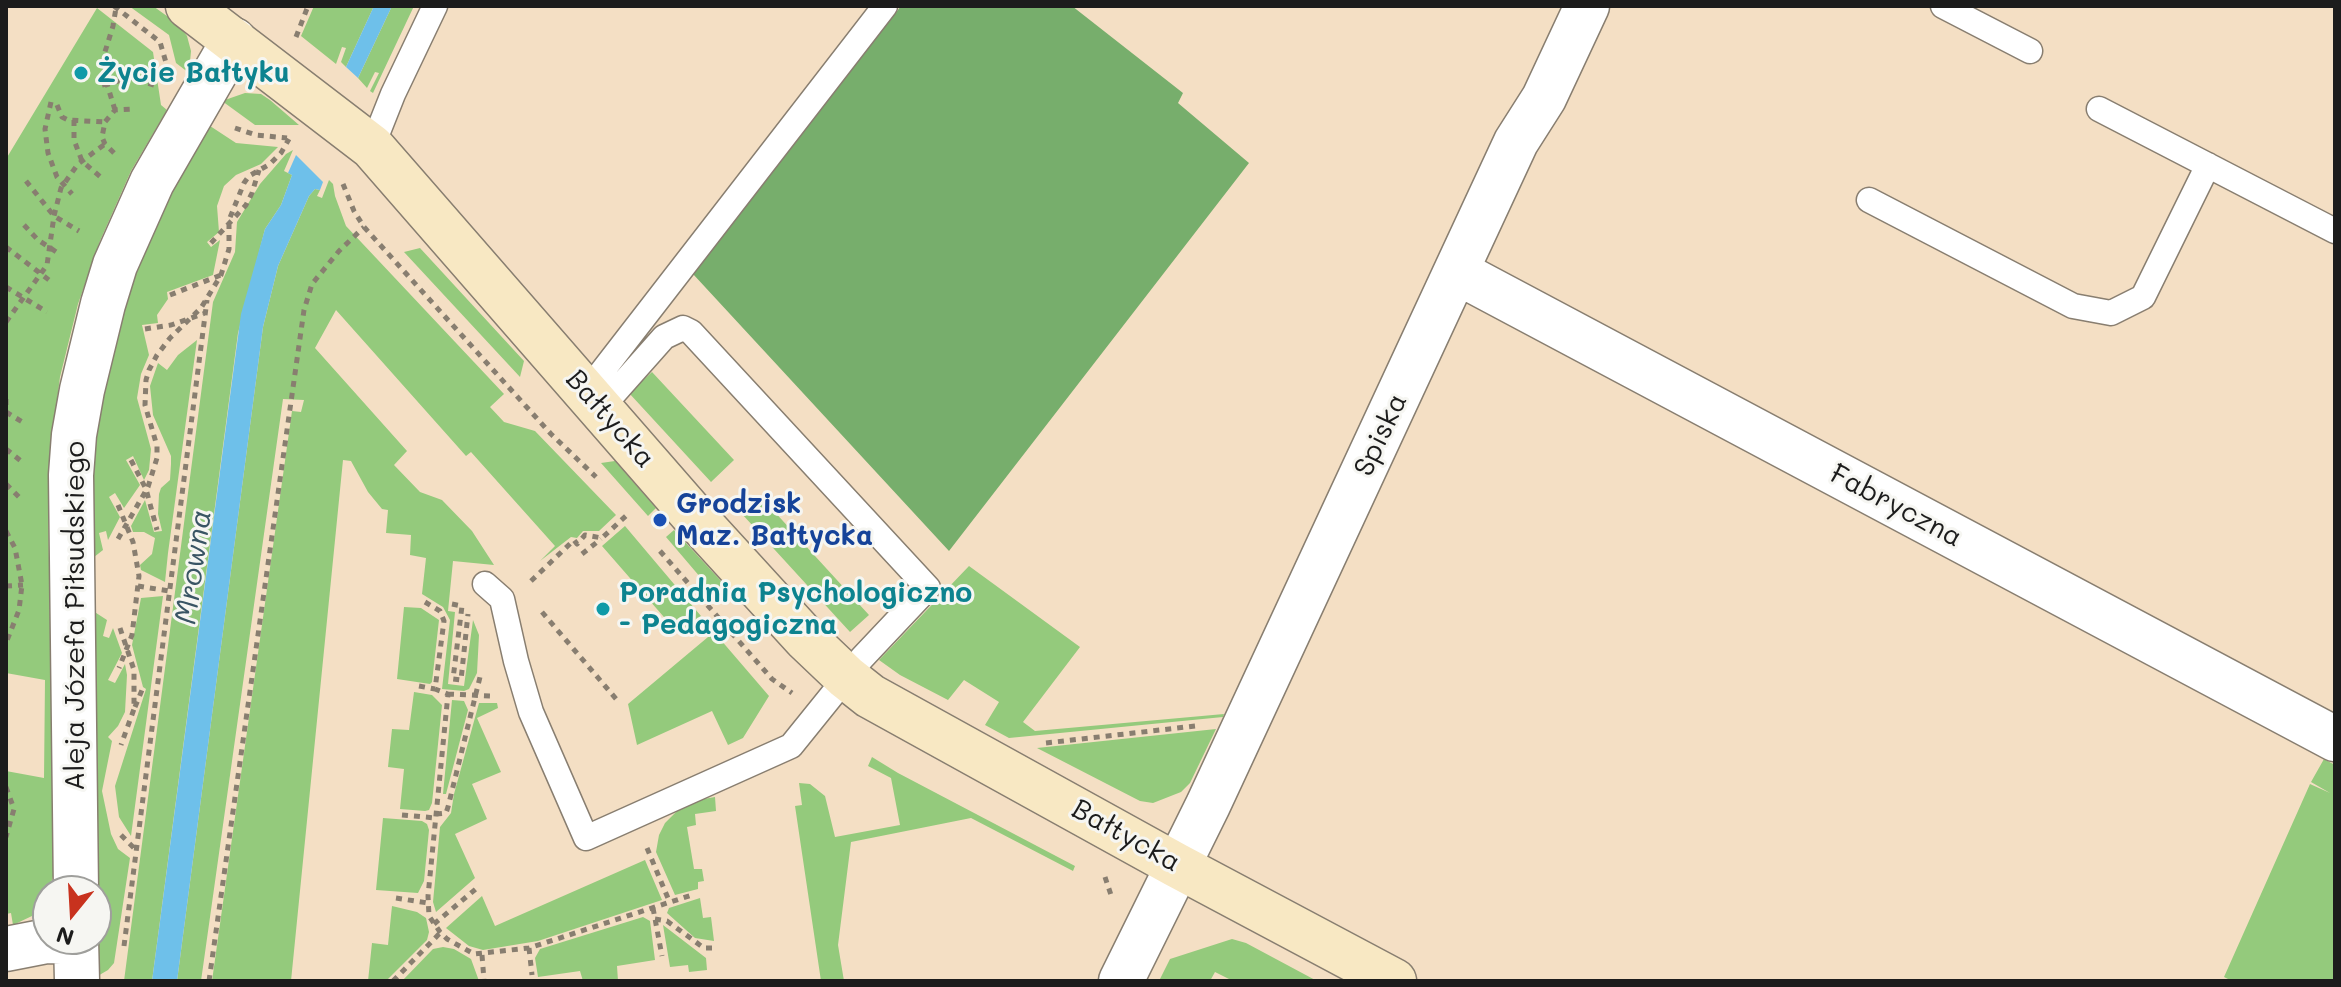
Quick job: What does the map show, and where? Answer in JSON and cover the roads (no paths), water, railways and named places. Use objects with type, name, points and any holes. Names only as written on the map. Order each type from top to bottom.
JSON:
[{"type":"street","name":"Bałtycka","points":[[188,6],[372,147],[761,591],[846,677],[870,696],[1394,981]]},
{"type":"street","name":"Spiska","points":[[1121,981],[1208,805],[1516,142],[1544,98],[1587,6]]},
{"type":"street","name":"Aleja Józefa Piłsudskiego","points":[[76,875],[71,475],[82,390],[103,304],[121,251],[152,182],[234,40]]},
{"type":"street","name":"Fabryczna","points":[[1457,272],[2335,739]]},
{"type":"street","points":[[6,949],[32,944]]},
{"type":"lane","points":[[372,147],[393,94],[435,6]]},
{"type":"lane","points":[[594,400],[885,6]]},
{"type":"lane","points":[[1943,6],[2030,51]]},
{"type":"lane","points":[[2099,109],[2335,231]]},
{"type":"lane","points":[[1869,200],[2073,306],[2111,313],[2143,297],[2208,165]]},
{"type":"lane","points":[[485,584],[502,599],[531,712],[586,838],[791,746],[846,677],[928,588],[691,332],[683,328],[664,337],[594,400]]},
{"type":"water","points":[[374,6],[392,6],[358,78],[346,67]]},
{"type":"water","points":[[296,155],[323,182],[320,190],[315,189],[309,196],[278,266],[263,327],[177,981],[152,981],[241,314],[265,229],[281,205],[292,175],[288,173]]},
{"type":"place","name":"Życie Bałtyku","points":[[81,73]]},
{"type":"place","name":"Grodzisk Maz. Bałtycka","points":[[660,520]]},
{"type":"place","name":"Poradnia Psychologiczno - Pedagogiczna","points":[[603,609]]},
{"type":"water label","name":"Mrowna","points":[[194,567]]}]
